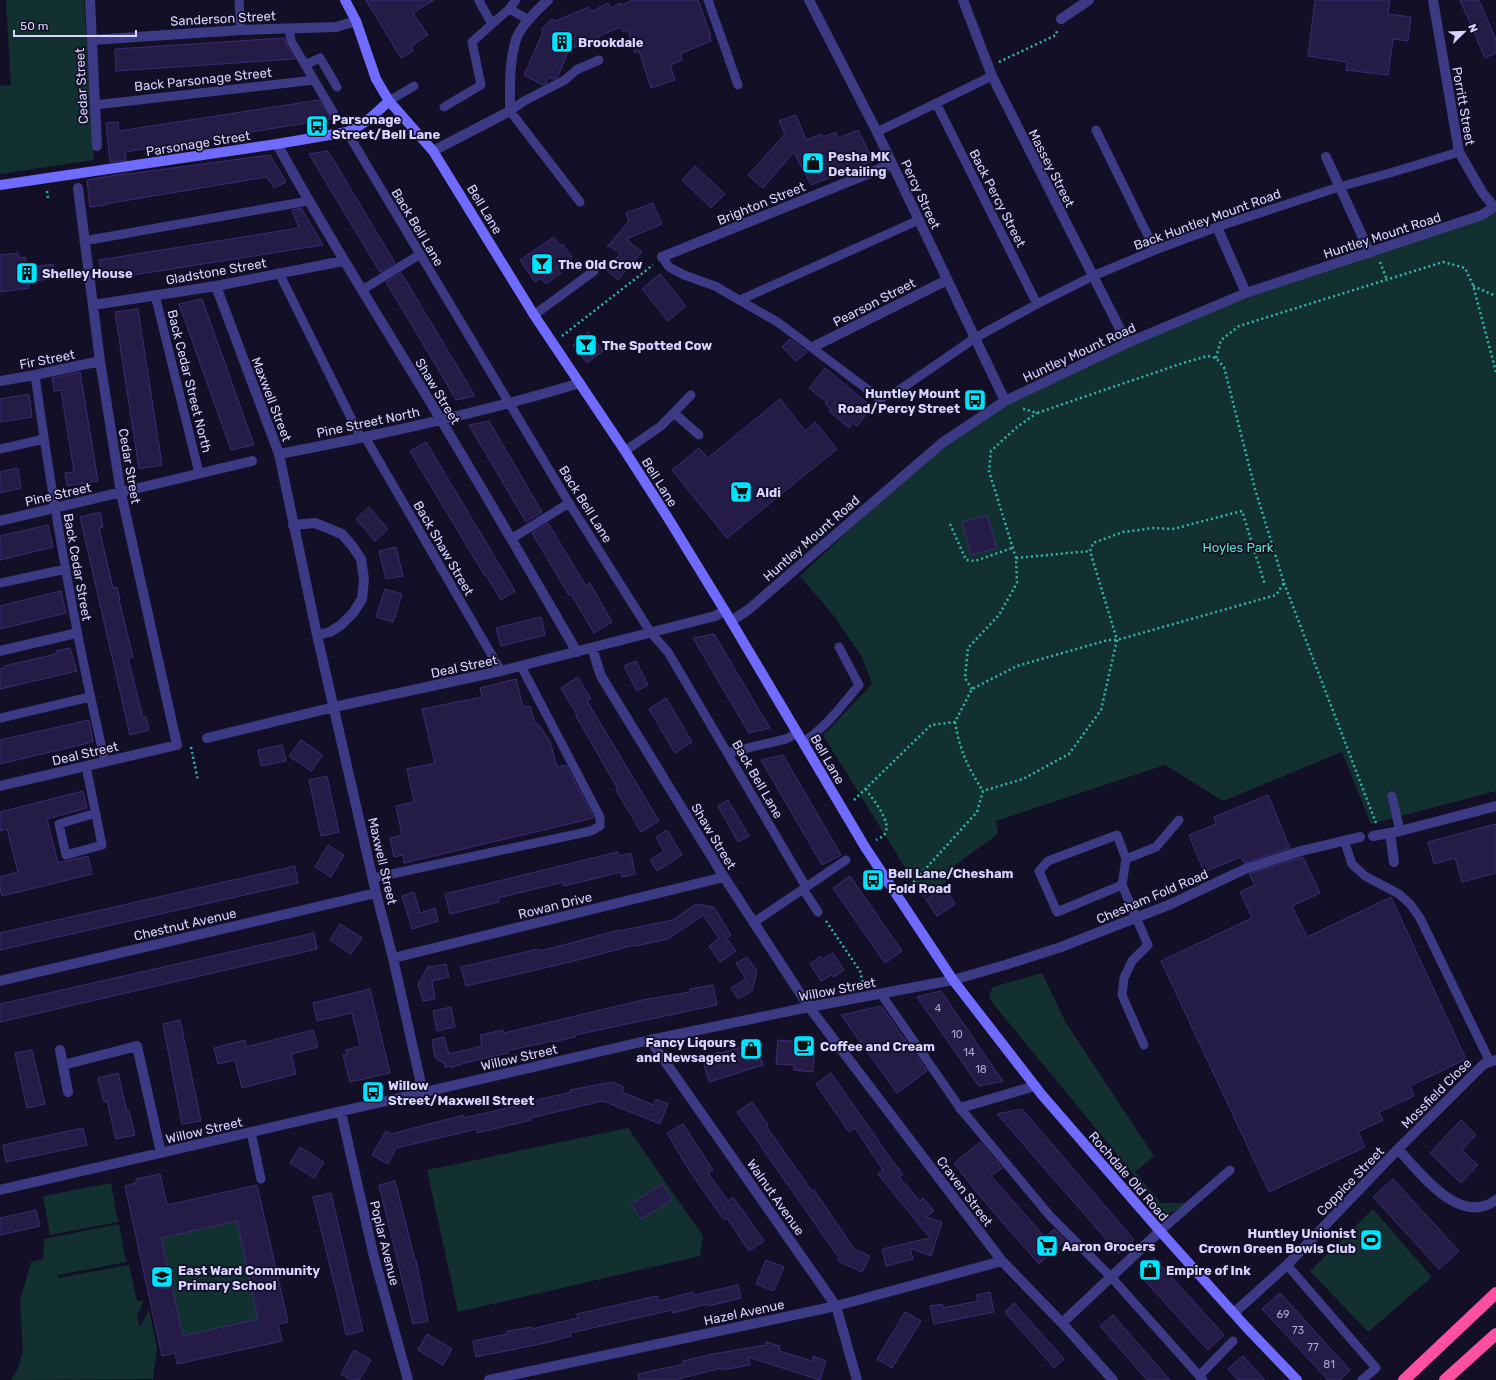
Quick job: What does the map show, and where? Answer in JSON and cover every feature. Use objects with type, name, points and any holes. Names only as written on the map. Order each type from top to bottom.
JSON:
[{"type":"highway","points":[[1404,1380],[1496,1293]]},
{"type":"highway","points":[[1445,1380],[1496,1334]]},
{"type":"main road","name":"Bell Lane","points":[[345,0],[356,21],[376,79],[389,101],[433,150],[534,315],[625,451],[725,611],[864,847],[953,980]]},
{"type":"main road","name":"Parsonage Street","points":[[0,185],[277,144],[347,132],[354,130],[389,101]]},
{"type":"main road","name":"Rochdale Old Road","points":[[953,980],[1035,1086],[1160,1231],[1297,1380]]},
{"type":"street","name":"Cedar Street","points":[[90,0],[98,146]]},
{"type":"street","points":[[433,150],[510,111],[510,86],[515,43],[518,35],[537,9],[548,0]]},
{"type":"street","name":"Percy Street","points":[[810,0],[877,132],[975,338],[1007,400]]},
{"type":"street","name":"Massey Street","points":[[963,0],[990,71],[1127,343]]},
{"type":"street","points":[[1061,19],[1089,0]]},
{"type":"street","name":"Porritt Street","points":[[1433,0],[1458,152],[1482,192],[1495,208]]},
{"type":"street","name":"Sanderson Street","points":[[92,40],[241,30],[336,27],[356,21]]},
{"type":"street","name":"Shaw Street","points":[[277,144],[308,202],[441,420],[577,652]]},
{"type":"street","points":[[1326,157],[1339,187],[1373,252]]},
{"type":"street","name":"Brighton Street","points":[[662,257],[892,164]]},
{"type":"street","name":"Cedar Street","points":[[78,188],[100,362],[121,493],[177,745]]},
{"type":"street","name":"Huntley Mount Road","points":[[731,621],[748,610],[942,444],[1007,400],[1127,343],[1246,293],[1482,215],[1495,208]]},
{"type":"street","points":[[1217,228],[1246,293]]},
{"type":"street","name":"Gladstone Street","points":[[93,305],[216,286],[343,261]]},
{"type":"street","name":"Pearson Street","points":[[813,347],[948,280]]},
{"type":"street","name":"Maxwell Street","points":[[216,286],[279,454],[317,635],[376,893],[393,958],[423,1093]]},
{"type":"street","name":"Fir Street","points":[[0,381],[100,362]]},
{"type":"street","name":"Pine Street North","points":[[279,454],[363,438],[509,404],[580,383]]},
{"type":"street","points":[[121,493],[252,461]]},
{"type":"street","name":"Pine Street","points":[[0,521],[121,493]]},
{"type":"street","points":[[293,525],[315,523],[342,534],[361,559],[364,579],[362,599],[354,614],[330,632],[317,635]]},
{"type":"street","name":"Deal Street","points":[[207,738],[334,707],[501,671],[715,616],[725,611]]},
{"type":"street","points":[[0,651],[77,632]]},
{"type":"street","name":"Shaw Street","points":[[592,648],[602,676],[724,877],[808,1007]]},
{"type":"street","name":"Deal Street","points":[[0,786],[177,745]]},
{"type":"street","points":[[1376,836],[1496,806]]},
{"type":"street","points":[[1394,862],[1395,832]]},
{"type":"street","name":"Chesham Fold Road","points":[[953,980],[1061,947],[1171,904],[1245,869],[1301,851],[1360,837]]},
{"type":"street","name":"Rowan Drive","points":[[393,958],[724,877]]},
{"type":"street","name":"Chestnut Avenue","points":[[0,981],[376,893]]},
{"type":"street","name":"Willow Street","points":[[0,1190],[650,1040],[808,1007],[953,980]]},
{"type":"street","name":"Craven Street","points":[[808,1007],[1002,1261],[1062,1323],[1113,1380]]},
{"type":"street","name":"Walnut Avenue","points":[[650,1040],[836,1306],[857,1380]]},
{"type":"street","points":[[63,1065],[137,1046],[161,1153]]},
{"type":"street","points":[[60,1050],[68,1092]]},
{"type":"street","name":"Mossfield Close","points":[[1398,1149],[1484,1064],[1493,1061]]},
{"type":"street","points":[[960,1108],[1035,1086]]},
{"type":"street","name":"Poplar Avenue","points":[[341,1112],[374,1257],[408,1380]]},
{"type":"street","points":[[1398,1149],[1437,1190],[1452,1202],[1470,1207],[1482,1206],[1496,1200]]},
{"type":"street","name":"Coppice Street","points":[[1234,1313],[1287,1265],[1398,1149]]},
{"type":"street","points":[[1062,1323],[1160,1231]]},
{"type":"street","name":"Hazel Avenue","points":[[489,1380],[836,1306],[1002,1261]]},
{"type":"lane","points":[[240,0],[241,30]]},
{"type":"lane","points":[[480,0],[479,1],[492,24]]},
{"type":"lane","points":[[444,107],[481,85],[472,42],[509,9],[516,0]]},
{"type":"lane","points":[[708,0],[738,85]]},
{"type":"lane","points":[[509,9],[529,20]]},
{"type":"lane","points":[[289,28],[291,41],[334,112]]},
{"type":"lane","points":[[305,65],[320,58],[337,87]]},
{"type":"lane","points":[[580,202],[510,111],[524,101],[565,80],[576,70],[599,60]]},
{"type":"lane","points":[[877,132],[936,104],[990,71]]},
{"type":"lane","name":"Back Parsonage Street","points":[[95,104],[314,80]]},
{"type":"lane","points":[[389,101],[414,86]]},
{"type":"lane","name":"Back Percy Street","points":[[936,104],[1037,304]]},
{"type":"lane","points":[[1096,130],[1155,250]]},
{"type":"lane","name":"Back Bell Lane","points":[[347,132],[419,255],[569,503],[651,633],[668,652],[818,912]]},
{"type":"lane","name":"Back Huntley Mount Road","points":[[813,347],[878,398],[895,393],[975,338],[1092,276],[1155,250],[1217,228],[1339,187],[1458,152]]},
{"type":"lane","points":[[84,241],[308,202]]},
{"type":"lane","points":[[740,300],[919,220]]},
{"type":"lane","points":[[362,290],[419,255]]},
{"type":"lane","points":[[662,257],[670,267],[684,276],[715,286],[779,323],[813,347]]},
{"type":"lane","points":[[534,315],[594,271]]},
{"type":"lane","name":"Back Shaw Street","points":[[279,273],[363,438],[501,671]]},
{"type":"lane","name":"Back Cedar Street North","points":[[155,295],[199,473]]},
{"type":"lane","name":"Back Cedar Street","points":[[35,375],[54,508],[90,697],[105,761]]},
{"type":"lane","points":[[625,451],[660,426],[691,395]]},
{"type":"lane","points":[[674,413],[699,435]]},
{"type":"lane","points":[[0,449],[44,439]]},
{"type":"lane","points":[[511,539],[569,503]]},
{"type":"lane","points":[[0,583],[66,569]]},
{"type":"lane","points":[[727,752],[786,739],[812,736],[825,724],[859,685],[839,647]]},
{"type":"lane","points":[[373,878],[591,831],[600,826],[600,817],[521,666]]},
{"type":"lane","points":[[0,718],[90,697]]},
{"type":"lane","points":[[86,766],[96,813],[102,845],[66,855],[59,824],[96,813]]},
{"type":"lane","points":[[1392,796],[1395,832]]},
{"type":"lane","points":[[1126,859],[1156,848],[1179,820]]},
{"type":"lane","points":[[1122,885],[1057,912],[1039,871],[1048,861],[1116,834],[1126,859],[1122,885],[1148,945],[1132,960],[1124,978],[1122,995],[1144,1045]]},
{"type":"lane","points":[[1344,840],[1352,864],[1365,876],[1398,894],[1410,904],[1417,914],[1493,1061]]},
{"type":"lane","points":[[753,923],[846,860]]},
{"type":"lane","points":[[881,994],[960,1108],[1050,1216],[1111,1277],[1201,1378],[1233,1340]]},
{"type":"lane","points":[[251,1132],[261,1179]]},
{"type":"lane","points":[[1160,1231],[1230,1170]]},
{"type":"lane","points":[[1287,1265],[1376,1368],[1362,1380]]},
{"type":"path","points":[[990,71],[1056,35],[1061,19]]},
{"type":"path","points":[[1373,252],[1387,280]]},
{"type":"path","points":[[553,344],[662,257]]},
{"type":"path","points":[[1216,358],[1221,340],[1239,326],[1444,262],[1465,268],[1473,286],[1496,372]]},
{"type":"path","points":[[1473,286],[1496,296]]},
{"type":"path","points":[[972,689],[965,678],[968,648],[999,615],[1017,583],[1016,558],[989,471],[991,451],[1017,427],[1037,413],[1183,363],[1208,356],[1216,358],[1224,367],[1255,488],[1284,583],[1375,819],[1376,836]]},
{"type":"path","points":[[1007,400],[1021,408],[1037,413]]},
{"type":"path","points":[[983,790],[1023,779],[1068,754],[1101,710],[1117,640],[1090,551],[1093,543],[1123,532],[1154,528],[1173,529],[1242,511],[1266,585]]},
{"type":"path","points":[[950,524],[966,560],[975,561],[1012,548]]},
{"type":"path","points":[[1016,558],[1090,551]]},
{"type":"path","points":[[910,886],[977,812],[983,790],[970,771],[959,744],[955,722],[972,689],[1017,666],[1108,640],[1117,640],[1276,595],[1284,583]]},
{"type":"path","points":[[854,800],[866,790],[931,725],[955,722]]},
{"type":"path","points":[[177,745],[190,742],[198,781]]},
{"type":"path","points":[[866,790],[887,823],[884,835],[872,842]]},
{"type":"path","points":[[818,912],[830,926],[860,971],[865,997]]},
{"type":"green space","points":[[6,0],[84,0],[94,160],[0,174],[0,86],[11,85]]},
{"type":"green space","name":"Hoyles Park","points":[[1496,208],[1496,791],[1371,824],[1342,752],[1223,801],[1165,765],[996,821],[998,834],[954,866],[958,873],[924,898],[823,735],[872,684],[862,657],[834,616],[800,576],[942,443],[1005,401],[1127,343]]},
{"type":"green space","points":[[1042,973],[1066,1023],[1154,1156],[1135,1172],[1161,1203],[1188,1203],[1175,1211],[1166,1214],[991,1001],[989,995],[993,987]]},
{"type":"green space","points":[[628,1128],[703,1236],[700,1256],[458,1312],[427,1170]]},
{"type":"green space","points":[[111,1183],[118,1222],[50,1235],[43,1196]]},
{"type":"green space","name":"Huntley Unionist Crown Green Bowls Club","points":[[1373,1209],[1432,1277],[1368,1332],[1310,1271]]},
{"type":"green space","points":[[237,1221],[258,1319],[183,1336],[161,1238]]},
{"type":"green space","points":[[119,1224],[126,1262],[58,1275],[58,1278],[129,1265],[137,1301],[144,1300],[137,1317],[140,1327],[149,1310],[157,1348],[153,1379],[11,1380],[18,1368],[23,1351],[20,1301],[31,1262],[43,1259],[44,1239]]},
{"type":"building","points":[[366,0],[434,0],[413,13],[428,35],[411,46],[413,51],[401,58]]},
{"type":"building","points":[[632,0],[698,0],[711,36],[709,36],[711,41],[680,54],[682,60],[670,65],[675,80],[651,88],[639,51],[635,53],[628,30],[623,32],[620,27],[569,50],[557,78],[553,79],[549,77],[543,85],[524,75],[543,32],[541,29],[552,19],[555,21],[589,7],[591,12],[608,3],[611,8]]},
{"type":"building","points":[[1315,0],[1390,0],[1388,14],[1411,17],[1408,41],[1393,39],[1388,75],[1346,70],[1347,62],[1308,56]]},
{"type":"building","points":[[1460,0],[1479,0],[1496,40],[1496,53],[1485,58]]},
{"type":"building","points":[[284,38],[295,59],[116,71],[115,49]]},
{"type":"building","points":[[319,100],[332,119],[125,152],[126,160],[110,162],[106,123],[118,122],[119,131]]},
{"type":"building","points":[[796,115],[806,140],[822,134],[823,137],[836,132],[838,138],[858,130],[873,161],[811,185],[794,152],[763,188],[748,175],[785,134],[779,121]]},
{"type":"building","points":[[328,151],[395,263],[380,272],[309,154]]},
{"type":"building","points":[[270,155],[286,182],[274,188],[267,177],[90,207],[87,180],[128,173]]},
{"type":"building","points":[[695,166],[725,194],[711,208],[682,180]]},
{"type":"building","points":[[653,203],[662,224],[626,239],[642,252],[618,280],[606,270],[620,254],[610,246],[607,247],[629,221],[626,213]]},
{"type":"building","points":[[301,208],[323,245],[102,280],[99,260],[299,228],[292,210]]},
{"type":"building","name":"The Old Crow","points":[[554,237],[560,246],[562,244],[572,257],[557,268],[561,273],[546,284],[541,278],[535,282],[520,260]]},
{"type":"building","name":"Shelley House","points":[[18,253],[19,258],[25,257],[27,268],[53,264],[55,278],[28,282],[29,288],[0,292],[0,255]]},
{"type":"building","points":[[401,273],[475,396],[456,400],[386,282]]},
{"type":"building","points":[[660,274],[686,306],[668,321],[642,289]]},
{"type":"building","points":[[202,299],[254,445],[231,450],[179,304]]},
{"type":"building","points":[[138,309],[162,465],[139,469],[115,312]]},
{"type":"building","name":"The Spotted Cow","points":[[589,332],[603,351],[587,363],[573,345]]},
{"type":"building","points":[[790,339],[807,352],[796,361],[782,347]]},
{"type":"building","points":[[825,368],[872,407],[857,426],[853,423],[849,428],[829,411],[831,409],[825,404],[827,402],[809,388]]},
{"type":"building","points":[[80,372],[98,481],[67,486],[65,473],[74,472],[61,390],[54,391],[52,378]]},
{"type":"building","points":[[29,394],[32,417],[0,422],[0,399]]},
{"type":"building","points":[[780,399],[805,431],[815,422],[837,449],[727,538],[672,470],[699,448],[708,458]]},
{"type":"building","points":[[489,421],[542,512],[526,522],[469,425]]},
{"type":"building","points":[[426,442],[515,591],[501,600],[410,451]]},
{"type":"building","points":[[18,468],[21,488],[0,493],[0,472]]},
{"type":"building","points":[[369,507],[388,529],[375,541],[356,519]]},
{"type":"building","points":[[100,512],[103,527],[99,528],[113,588],[117,587],[133,657],[128,658],[143,718],[146,717],[149,730],[130,735],[80,517]]},
{"type":"building","points":[[987,515],[997,548],[971,555],[962,522]]},
{"type":"building","points":[[548,523],[586,586],[590,583],[612,622],[594,633],[571,594],[569,595],[532,533]]},
{"type":"building","points":[[48,525],[53,547],[0,560],[0,536]]},
{"type":"building","points":[[396,547],[403,576],[386,579],[379,551]]},
{"type":"building","points":[[385,589],[402,594],[393,622],[376,617]]},
{"type":"building","points":[[61,591],[66,613],[0,629],[0,606]]},
{"type":"building","points":[[541,617],[545,635],[501,646],[496,628]]},
{"type":"building","points":[[714,634],[770,728],[749,733],[693,638]]},
{"type":"building","points":[[70,648],[77,671],[0,689],[0,669],[4,668],[4,666],[56,654],[56,651]]},
{"type":"building","points":[[636,661],[648,685],[637,691],[624,666]]},
{"type":"building","points":[[578,677],[591,699],[587,701],[659,821],[641,832],[616,790],[618,789],[561,688]]},
{"type":"building","points":[[516,679],[523,707],[530,706],[535,724],[538,724],[550,741],[557,767],[566,765],[594,818],[404,863],[403,855],[394,857],[390,838],[402,835],[396,806],[414,802],[407,769],[435,763],[422,709],[482,697],[480,688]]},
{"type":"building","points":[[666,698],[692,742],[675,753],[649,709]]},
{"type":"building","points":[[89,720],[93,742],[0,764],[0,740]]},
{"type":"building","points":[[301,740],[323,755],[311,771],[289,756]]},
{"type":"building","points":[[282,745],[286,761],[261,766],[258,750]]},
{"type":"building","points":[[783,755],[841,855],[822,865],[761,760]]},
{"type":"building","points":[[327,776],[339,832],[321,836],[309,780]]},
{"type":"building","points":[[83,791],[87,808],[47,819],[58,863],[88,856],[92,874],[2,896],[0,877],[18,872],[7,829],[0,831],[0,812]]},
{"type":"building","points":[[1268,795],[1290,848],[1244,863],[1241,857],[1204,872],[1189,835],[1216,824],[1214,817]]},
{"type":"building","points":[[728,800],[749,836],[738,842],[718,806]]},
{"type":"building","points":[[1496,824],[1496,873],[1462,882],[1455,858],[1434,864],[1428,842]]},
{"type":"building","points":[[667,830],[682,855],[657,871],[650,860],[664,851],[656,837]]},
{"type":"building","points":[[328,845],[344,855],[331,877],[315,867]]},
{"type":"building","points":[[618,852],[619,856],[631,853],[635,874],[622,877],[621,872],[564,886],[563,882],[498,898],[499,902],[450,914],[445,894]]},
{"type":"building","points":[[1303,857],[1320,893],[1292,906],[1307,937],[1391,897],[1466,1059],[1410,1086],[1414,1096],[1379,1112],[1383,1120],[1358,1132],[1365,1147],[1269,1192],[1161,961],[1252,918],[1240,892],[1255,885],[1249,874]]},
{"type":"building","points":[[295,866],[298,883],[0,950],[0,933]]},
{"type":"building","points":[[850,876],[902,951],[885,963],[833,888]]},
{"type":"building","points":[[944,887],[955,904],[937,916],[926,899]]},
{"type":"building","points":[[414,892],[420,913],[435,908],[438,921],[412,929],[402,896]]},
{"type":"building","points":[[696,904],[714,907],[731,935],[726,938],[736,951],[720,962],[709,946],[719,938],[703,915],[668,939],[634,945],[570,962],[466,986],[461,967],[538,949],[539,951],[619,930],[673,920]]},
{"type":"building","points":[[340,924],[362,938],[351,954],[330,940]]},
{"type":"building","points":[[314,933],[317,949],[0,1022],[0,1004]]},
{"type":"building","points":[[833,953],[844,970],[833,977],[831,975],[821,981],[810,964],[821,956],[823,959]]},
{"type":"building","points":[[747,957],[757,971],[752,991],[738,999],[731,988],[746,979],[736,963]]},
{"type":"building","points":[[446,964],[449,977],[432,981],[435,999],[423,1001],[418,984],[429,965],[429,967]]},
{"type":"building","points":[[713,985],[717,1005],[507,1051],[508,1053],[468,1062],[452,1067],[453,1068],[449,1066],[445,1067],[444,1063],[435,1058],[432,1040],[444,1037],[449,1054],[482,1046],[480,1035],[503,1030],[504,1033],[643,1000],[690,992],[690,989]]},
{"type":"building","points":[[370,989],[390,1073],[350,1082],[343,1055],[347,1054],[346,1050],[360,1046],[352,1013],[317,1021],[313,1003]]},
{"type":"building","points":[[941,991],[1003,1081],[979,1086],[917,997]]},
{"type":"building","points":[[881,1006],[927,1071],[897,1093],[841,1015]]},
{"type":"building","points":[[451,1007],[455,1027],[437,1031],[433,1011]]},
{"type":"building","points":[[180,1020],[201,1121],[182,1124],[163,1024]]},
{"type":"building","points":[[313,1030],[318,1047],[291,1054],[296,1074],[242,1088],[235,1060],[218,1064],[214,1048],[245,1040],[246,1047]]},
{"type":"building","points":[[778,1040],[815,1043],[813,1072],[794,1070],[794,1065],[776,1064]]},
{"type":"building","points":[[756,1043],[763,1065],[709,1082],[702,1057]]},
{"type":"building","points":[[32,1050],[45,1104],[27,1108],[15,1053]]},
{"type":"building","points":[[118,1073],[127,1112],[129,1111],[135,1135],[116,1139],[107,1101],[104,1102],[98,1078]]},
{"type":"building","points":[[831,1073],[903,1174],[899,1177],[920,1201],[923,1198],[934,1211],[926,1217],[942,1222],[931,1256],[910,1248],[913,1259],[886,1266],[882,1249],[930,1238],[878,1174],[883,1170],[855,1128],[849,1132],[816,1084]]},
{"type":"building","points":[[612,1082],[624,1087],[622,1092],[653,1105],[656,1099],[668,1104],[660,1124],[603,1101],[530,1118],[531,1120],[477,1133],[477,1129],[396,1148],[388,1164],[372,1155],[386,1131],[391,1134],[464,1115],[464,1118],[537,1101],[571,1092],[570,1090]]},
{"type":"building","points":[[752,1102],[768,1125],[766,1126],[812,1191],[814,1190],[854,1249],[870,1256],[862,1272],[838,1261],[839,1258],[737,1112]]},
{"type":"building","points":[[1022,1109],[1134,1240],[1119,1254],[997,1114]]},
{"type":"building","points":[[1461,1120],[1476,1135],[1462,1150],[1478,1165],[1461,1183],[1430,1153]]},
{"type":"building","points":[[683,1124],[713,1170],[708,1173],[728,1201],[733,1197],[764,1241],[749,1251],[727,1218],[724,1220],[689,1170],[667,1133]]},
{"type":"building","points":[[83,1128],[87,1145],[6,1162],[3,1145]]},
{"type":"building","points":[[980,1142],[1002,1168],[991,1176],[1045,1237],[1054,1229],[1065,1240],[1039,1264],[977,1193],[954,1163]]},
{"type":"building","points":[[300,1147],[324,1162],[314,1178],[290,1163]]},
{"type":"building","points":[[160,1174],[167,1205],[257,1185],[288,1322],[278,1324],[282,1341],[177,1364],[175,1353],[162,1356],[125,1186],[136,1183],[136,1179]],"holes":[[[237,1221],[258,1319],[183,1336],[161,1238]]]},
{"type":"building","points":[[1393,1179],[1459,1251],[1439,1269],[1373,1197]]},
{"type":"building","points":[[395,1181],[415,1261],[416,1260],[428,1321],[413,1324],[379,1185]]},
{"type":"building","points":[[662,1184],[672,1200],[641,1219],[631,1204]]},
{"type":"building","points":[[331,1193],[363,1331],[346,1335],[313,1197]]},
{"type":"building","points":[[36,1210],[40,1226],[0,1235],[0,1218]]},
{"type":"building","points":[[1154,1258],[1224,1335],[1208,1350],[1138,1273]]},
{"type":"building","points":[[766,1260],[784,1267],[774,1291],[756,1284]]},
{"type":"building","points":[[738,1285],[741,1298],[708,1306],[707,1304],[673,1313],[672,1310],[570,1333],[571,1336],[545,1343],[476,1357],[473,1341],[507,1334],[507,1331],[532,1327],[532,1329],[578,1318],[577,1314],[657,1296],[659,1301],[693,1292],[694,1295]]},
{"type":"building","points":[[990,1292],[994,1312],[934,1324],[930,1306],[942,1304],[943,1308],[978,1301],[976,1295]]},
{"type":"building","points":[[1280,1293],[1350,1370],[1340,1380],[1328,1380],[1262,1309]]},
{"type":"building","points":[[1014,1303],[1064,1359],[1054,1368],[1005,1312]]},
{"type":"building","points":[[905,1312],[921,1321],[892,1368],[877,1359]]},
{"type":"building","points":[[1113,1315],[1170,1380],[1147,1380],[1100,1326]]},
{"type":"building","points":[[427,1334],[452,1349],[443,1365],[418,1350]]},
{"type":"building","points":[[766,1342],[780,1346],[779,1351],[812,1361],[813,1356],[826,1361],[820,1380],[748,1357],[750,1365],[722,1370],[722,1368],[674,1380],[639,1380],[638,1374],[684,1364],[683,1361],[713,1354],[766,1345]]},
{"type":"building","points":[[354,1350],[371,1360],[359,1380],[351,1380],[341,1374]]},
{"type":"building","points":[[1243,1356],[1265,1380],[1238,1380],[1228,1369]]},
{"type":"place","name":"Brookdale","points":[[562,42]]},
{"type":"place","name":"Parsonage Street/Bell Lane","points":[[317,126]]},
{"type":"place","name":"Pesha MK Detailing","points":[[813,163]]},
{"type":"place","name":"The Old Crow","points":[[542,264]]},
{"type":"place","name":"Shelley House","points":[[27,273]]},
{"type":"place","name":"The Spotted Cow","points":[[586,345]]},
{"type":"place","name":"Huntley Mount Road/Percy Street","points":[[975,400]]},
{"type":"place","name":"Aldi","points":[[741,492]]},
{"type":"place","name":"Bell Lane/Chesham Fold Road","points":[[873,880]]},
{"type":"place","name":"Coffee and Cream","points":[[804,1046]]},
{"type":"place","name":"Fancy Liqours and Newsagent","points":[[751,1049]]},
{"type":"place","name":"Willow Street/Maxwell Street","points":[[373,1092]]},
{"type":"place","name":"Huntley Unionist Crown Green Bowls Club","points":[[1371,1240]]},
{"type":"place","name":"Aaron Grocers","points":[[1047,1246]]},
{"type":"place","name":"Empire of Ink","points":[[1150,1270]]},
{"type":"place","name":"East Ward Community Primary School","points":[[162,1277]]}]
